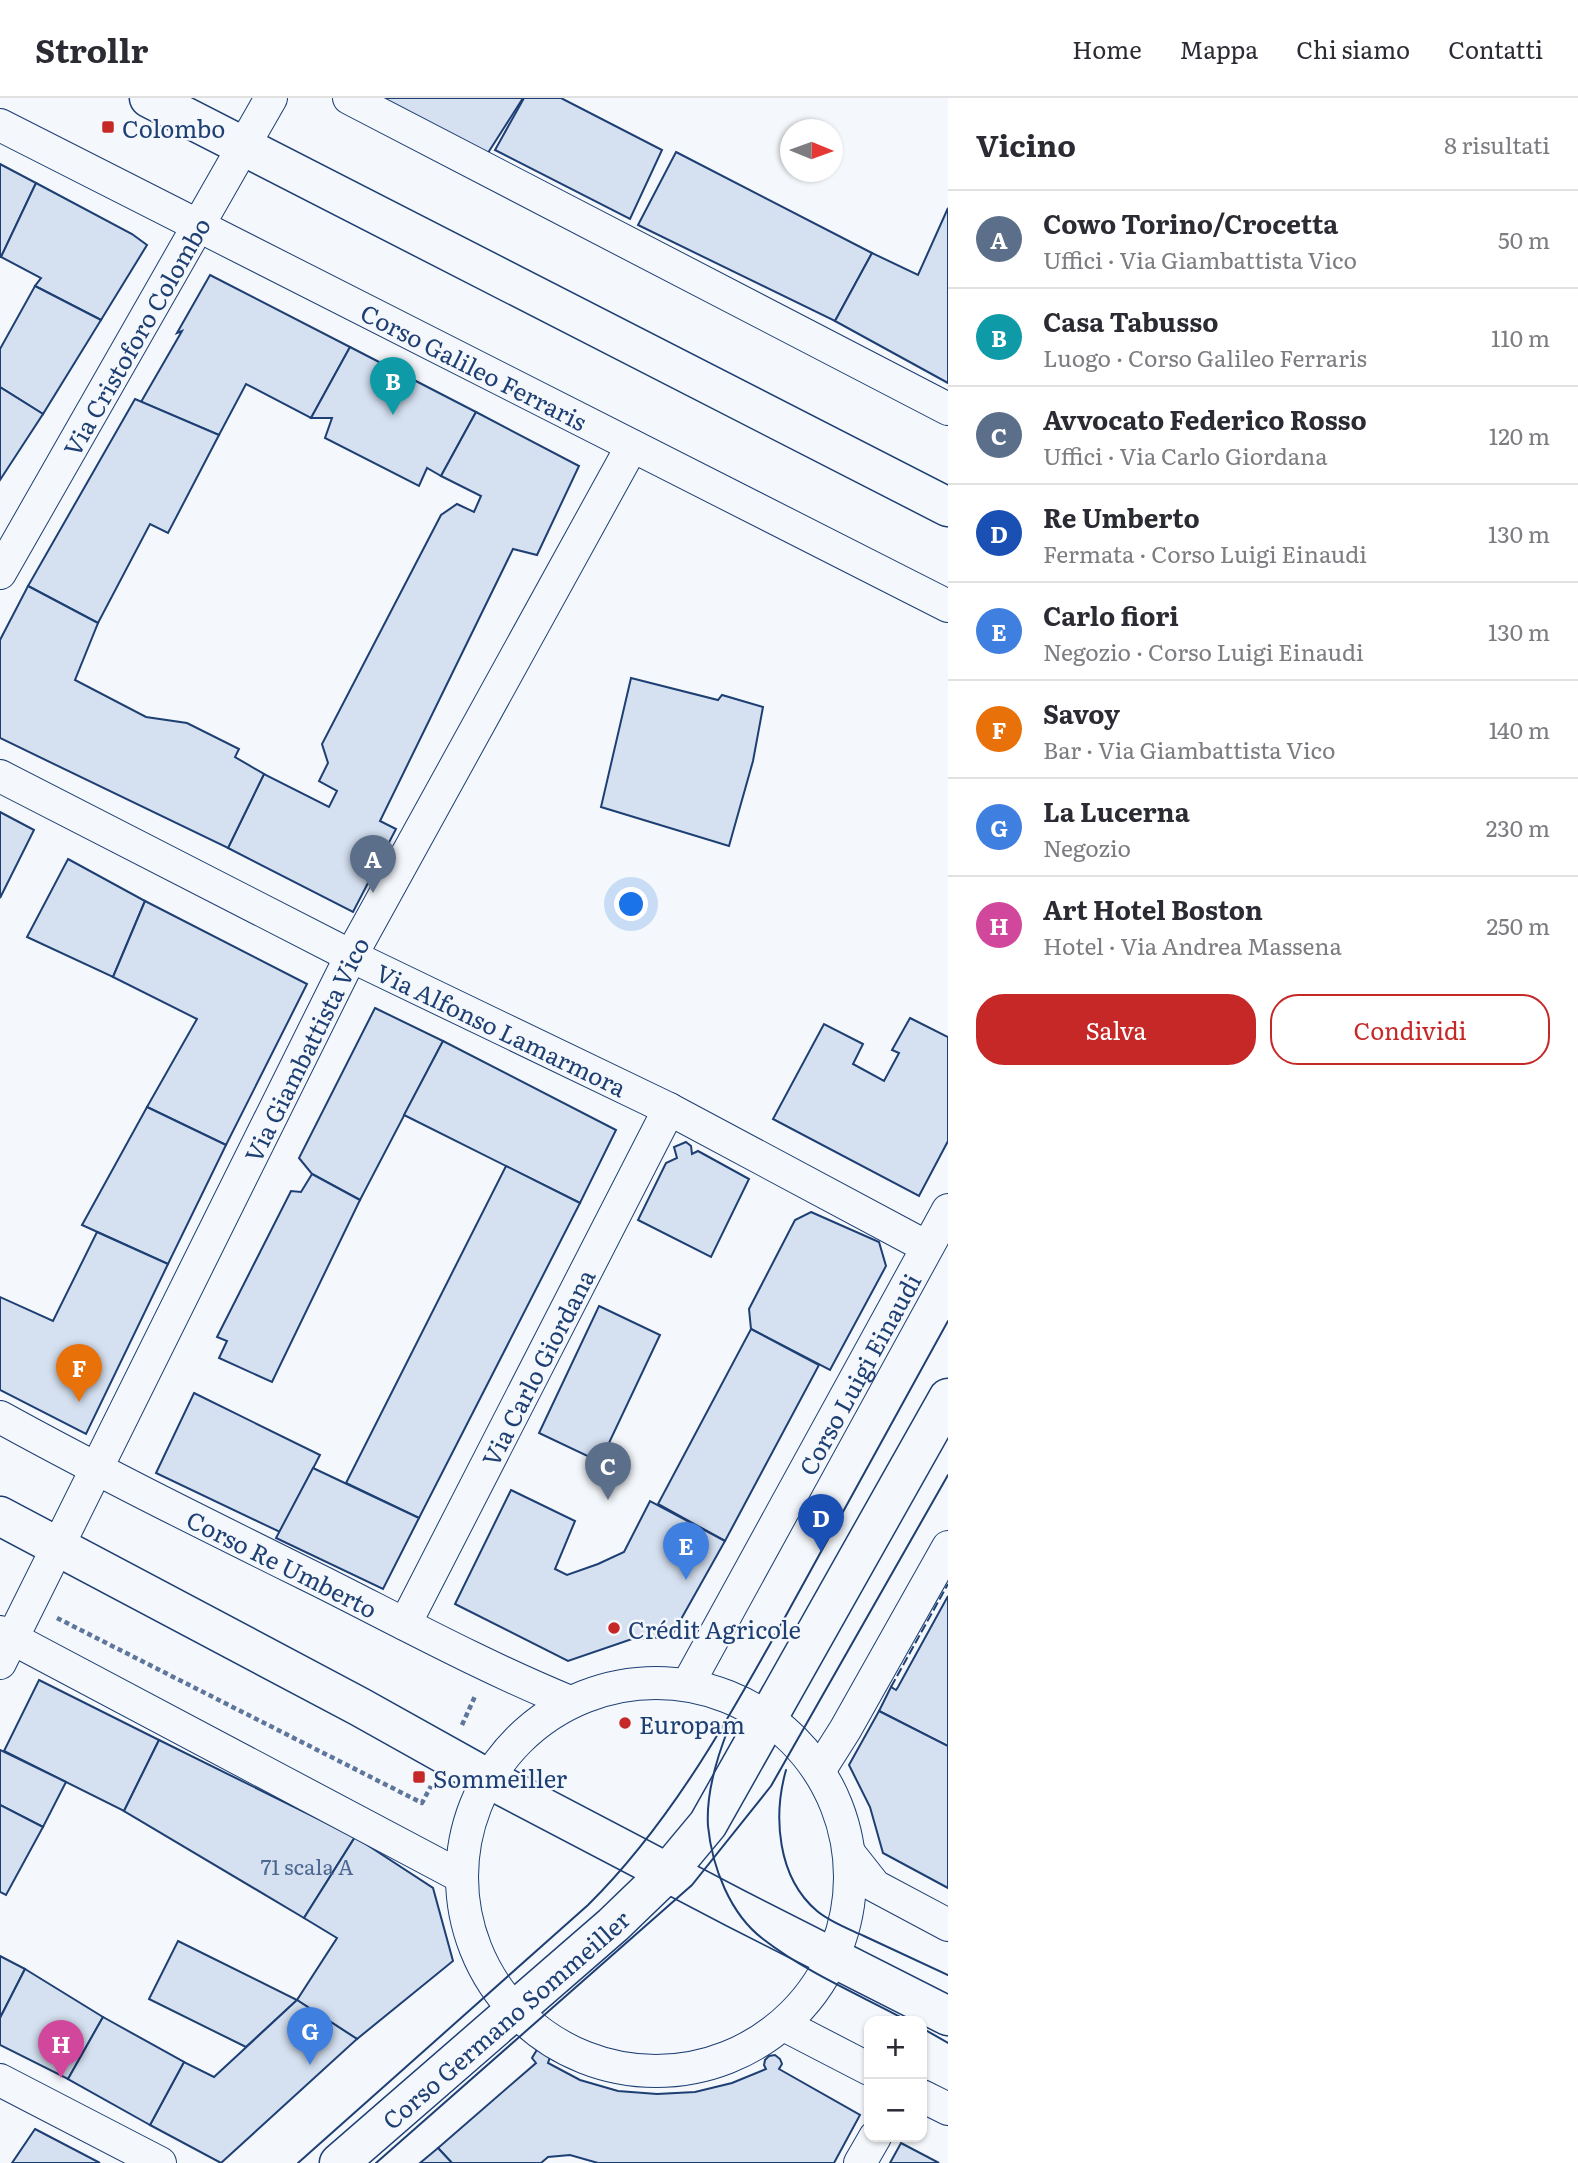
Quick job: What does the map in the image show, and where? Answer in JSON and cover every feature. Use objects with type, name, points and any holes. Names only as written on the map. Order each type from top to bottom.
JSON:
[{"type":"main road","points":[[149,98],[948,507]]},
{"type":"main road","points":[[668,1871],[708,1824],[948,1398]]},
{"type":"main road","points":[[0,1517],[360,1707],[487,1778],[948,2016]]},
{"type":"main road","name":"Corso Germano Sommeiller","points":[[339,2163],[613,1925],[668,1871]]},
{"type":"street","name":"Via Cristoforo Colombo","points":[[0,573],[271,98]]},
{"type":"street","points":[[349,98],[948,409]]},
{"type":"street","name":"Corso Galileo Ferraris","points":[[0,125],[948,606]]},
{"type":"street","name":"Via Giambattista Vico","points":[[4,1644],[29,1604],[351,956],[632,446]]},
{"type":"street","name":"Via Alfonso Lamarmora","points":[[0,776],[351,956],[669,1109],[927,1247]]},
{"type":"street","name":"Via Carlo Giordana","points":[[405,1624],[669,1109]]},
{"type":"street","name":"Corso Luigi Einaudi","points":[[688,1684],[948,1210]]},
{"type":"street","name":"Corso Re Umberto","points":[[0,1417],[95,1469],[405,1624],[570,1702]]},
{"type":"street","points":[[819,1771],[948,1547]]},
{"type":"street","points":[[4,1644],[460,1876]]},
{"type":"street","points":[[628,1684],[688,1684],[739,1701],[769,1718],[796,1742],[819,1771],[839,1810],[849,1853],[850,1890],[844,1927],[834,1958],[812,1995],[784,2025],[733,2057],[676,2072],[617,2069],[557,2045],[495,1987],[482,1967],[467,1926],[460,1876],[463,1846],[487,1778],[523,1735],[570,1702],[628,1684]]},
{"type":"street","points":[[849,1853],[875,1886],[948,1925]]},
{"type":"street","points":[[784,2025],[864,2065]]},
{"type":"street","points":[[0,2080],[160,2163]]},
{"type":"street","points":[[927,2098],[948,2109]]},
{"type":"street","points":[[860,2163],[872,2142]]},
{"type":"path","points":[[29,1604],[422,1803]]},
{"type":"building","points":[[376,98],[523,98],[486,156]]},
{"type":"building","points":[[524,98],[561,98],[662,150],[630,219],[495,150]]},
{"type":"building","points":[[676,152],[872,253],[835,321],[638,225]]},
{"type":"building","points":[[0,164],[36,183],[1,257],[0,257]]},
{"type":"building","points":[[36,183],[132,234],[147,245],[101,320],[35,286],[41,278],[1,257]]},
{"type":"building","points":[[948,208],[948,383],[835,321],[872,253],[918,275]]},
{"type":"building","points":[[210,275],[350,347],[311,418],[246,384],[219,435],[141,402],[182,331],[177,333]]},
{"type":"building","points":[[35,286],[101,320],[43,414],[0,387],[0,349]]},
{"type":"building","points":[[350,347],[476,412],[441,476],[427,468],[419,486],[325,438],[332,418],[311,418]]},
{"type":"building","points":[[0,387],[43,414],[0,480]]},
{"type":"building","points":[[135,399],[219,435],[168,533],[150,524],[98,623],[28,586]]},
{"type":"building","points":[[476,412],[579,466],[537,555],[513,549],[380,821],[396,829],[353,912],[228,848],[264,774],[329,807],[337,791],[319,781],[328,763],[322,744],[441,515],[457,504],[474,512],[481,496],[441,476]]},
{"type":"building","points":[[28,586],[98,623],[75,680],[146,717],[187,723],[239,749],[235,757],[264,774],[228,848],[0,738],[0,640]]},
{"type":"building","points":[[631,678],[718,700],[722,695],[763,707],[753,761],[729,846],[601,807]]},
{"type":"building","points":[[0,812],[34,830],[0,898]]},
{"type":"building","points":[[68,859],[145,901],[113,977],[27,937]]},
{"type":"building","points":[[145,901],[307,984],[226,1145],[147,1107],[197,1019],[113,977]]},
{"type":"building","points":[[375,1008],[443,1041],[360,1200],[312,1174],[299,1158]]},
{"type":"building","points":[[910,1018],[948,1037],[948,1141],[919,1196],[773,1119],[824,1024],[863,1044],[853,1064],[884,1081],[899,1053],[892,1050]]},
{"type":"building","points":[[443,1041],[616,1130],[580,1203],[404,1115]]},
{"type":"building","points":[[147,1107],[226,1145],[168,1264],[82,1225]]},
{"type":"building","points":[[686,1142],[691,1146],[692,1154],[698,1151],[749,1179],[711,1257],[638,1220],[666,1163],[677,1158],[674,1147]]},
{"type":"building","points":[[506,1166],[580,1203],[419,1518],[346,1483]]},
{"type":"building","points":[[312,1174],[360,1200],[272,1382],[219,1358],[227,1341],[217,1337],[291,1191],[301,1192]]},
{"type":"building","points":[[811,1212],[879,1242],[886,1266],[830,1370],[751,1329],[749,1309],[795,1220]]},
{"type":"building","points":[[97,1232],[168,1264],[86,1434],[0,1390],[0,1297],[53,1321]]},
{"type":"building","points":[[599,1306],[660,1335],[600,1462],[539,1433]]},
{"type":"building","points":[[751,1329],[819,1365],[725,1541],[658,1504]]},
{"type":"building","points":[[194,1393],[320,1455],[280,1532],[156,1473]]},
{"type":"building","points":[[313,1468],[419,1518],[383,1589],[276,1538]]},
{"type":"building","points":[[511,1490],[575,1521],[555,1569],[567,1575],[624,1552],[650,1501],[725,1541],[671,1637],[632,1639],[568,1661],[455,1604]]},
{"type":"building","points":[[948,1596],[948,1746],[879,1711],[891,1687],[896,1690],[898,1687]]},
{"type":"building","points":[[39,1680],[159,1740],[124,1811],[4,1751]]},
{"type":"building","points":[[879,1711],[948,1746],[948,1888],[883,1853],[870,1807],[849,1765]]},
{"type":"building","points":[[159,1740],[355,1837],[304,1918],[124,1811]]},
{"type":"building","points":[[0,1750],[66,1782],[43,1827],[0,1805]]},
{"type":"building","points":[[0,1805],[43,1827],[6,1895],[0,1892]]},
{"type":"building","points":[[355,1837],[433,1888],[453,1961],[357,2039],[297,2000],[337,1938],[304,1918]]},
{"type":"building","points":[[178,1941],[297,2000],[246,2047],[149,1999]]},
{"type":"building","points":[[0,1956],[25,1969],[0,2018]]},
{"type":"building","points":[[25,1969],[103,2017],[68,2079],[0,2045],[0,2018]]},
{"type":"building","points":[[297,2000],[357,2039],[221,2163],[150,2125],[184,2062],[214,2077]]},
{"type":"building","points":[[103,2017],[184,2062],[150,2125],[68,2079]]},
{"type":"building","points":[[538,2048],[548,2051],[548,2063],[580,2080],[618,2091],[657,2094],[695,2092],[732,2083],[766,2069],[765,2060],[775,2055],[782,2064],[779,2069],[860,2115],[834,2163],[598,2163],[570,2155],[548,2157],[541,2163],[452,2163],[438,2148],[536,2063],[532,2058]]},
{"type":"building","points":[[35,2129],[100,2163],[12,2163]]},
{"type":"building","points":[[901,2143],[939,2163],[890,2163]]},
{"type":"building","points":[[438,2148],[452,2163],[420,2163]]},
{"type":"tram line","points":[[298,2163],[588,1905],[649,1836],[727,1720],[948,1321]]},
{"type":"tram line","points":[[376,2163],[692,1885],[771,1786],[948,1475]]},
{"type":"tram line","points":[[729,1727],[713,1776],[708,1826],[718,1873],[732,1903],[751,1929],[780,1951],[898,2016]]},
{"type":"tram line","points":[[786,1770],[780,1807],[782,1845],[793,1881],[804,1897],[817,1911],[834,1922],[948,1975]]},
{"type":"tram line","points":[[927,2031],[948,2043]]},
{"type":"fence","points":[[891,1687],[948,1584]]},
{"type":"place","name":"Colombo","points":[[108,127]]},
{"type":"place","name":"Casa Tabusso","points":[[393,415]]},
{"type":"place","name":"Cowo Torino/Crocetta","points":[[373,893]]},
{"type":"place","name":"Savoy","points":[[79,1402]]},
{"type":"place","name":"Avvocato Federico Rosso","points":[[608,1500]]},
{"type":"place","name":"Re Umberto","points":[[821,1552]]},
{"type":"place","name":"Carlo fiori","points":[[686,1580]]},
{"type":"place","name":"Crédit Agricole","points":[[614,1628]]},
{"type":"place","name":"Europam","points":[[625,1723]]},
{"type":"place","name":"Sommeiller","points":[[419,1777]]},
{"type":"place","name":"La Lucerna","points":[[310,2065]]},
{"type":"place","name":"Art Hotel Boston","points":[[61,2078]]}]
